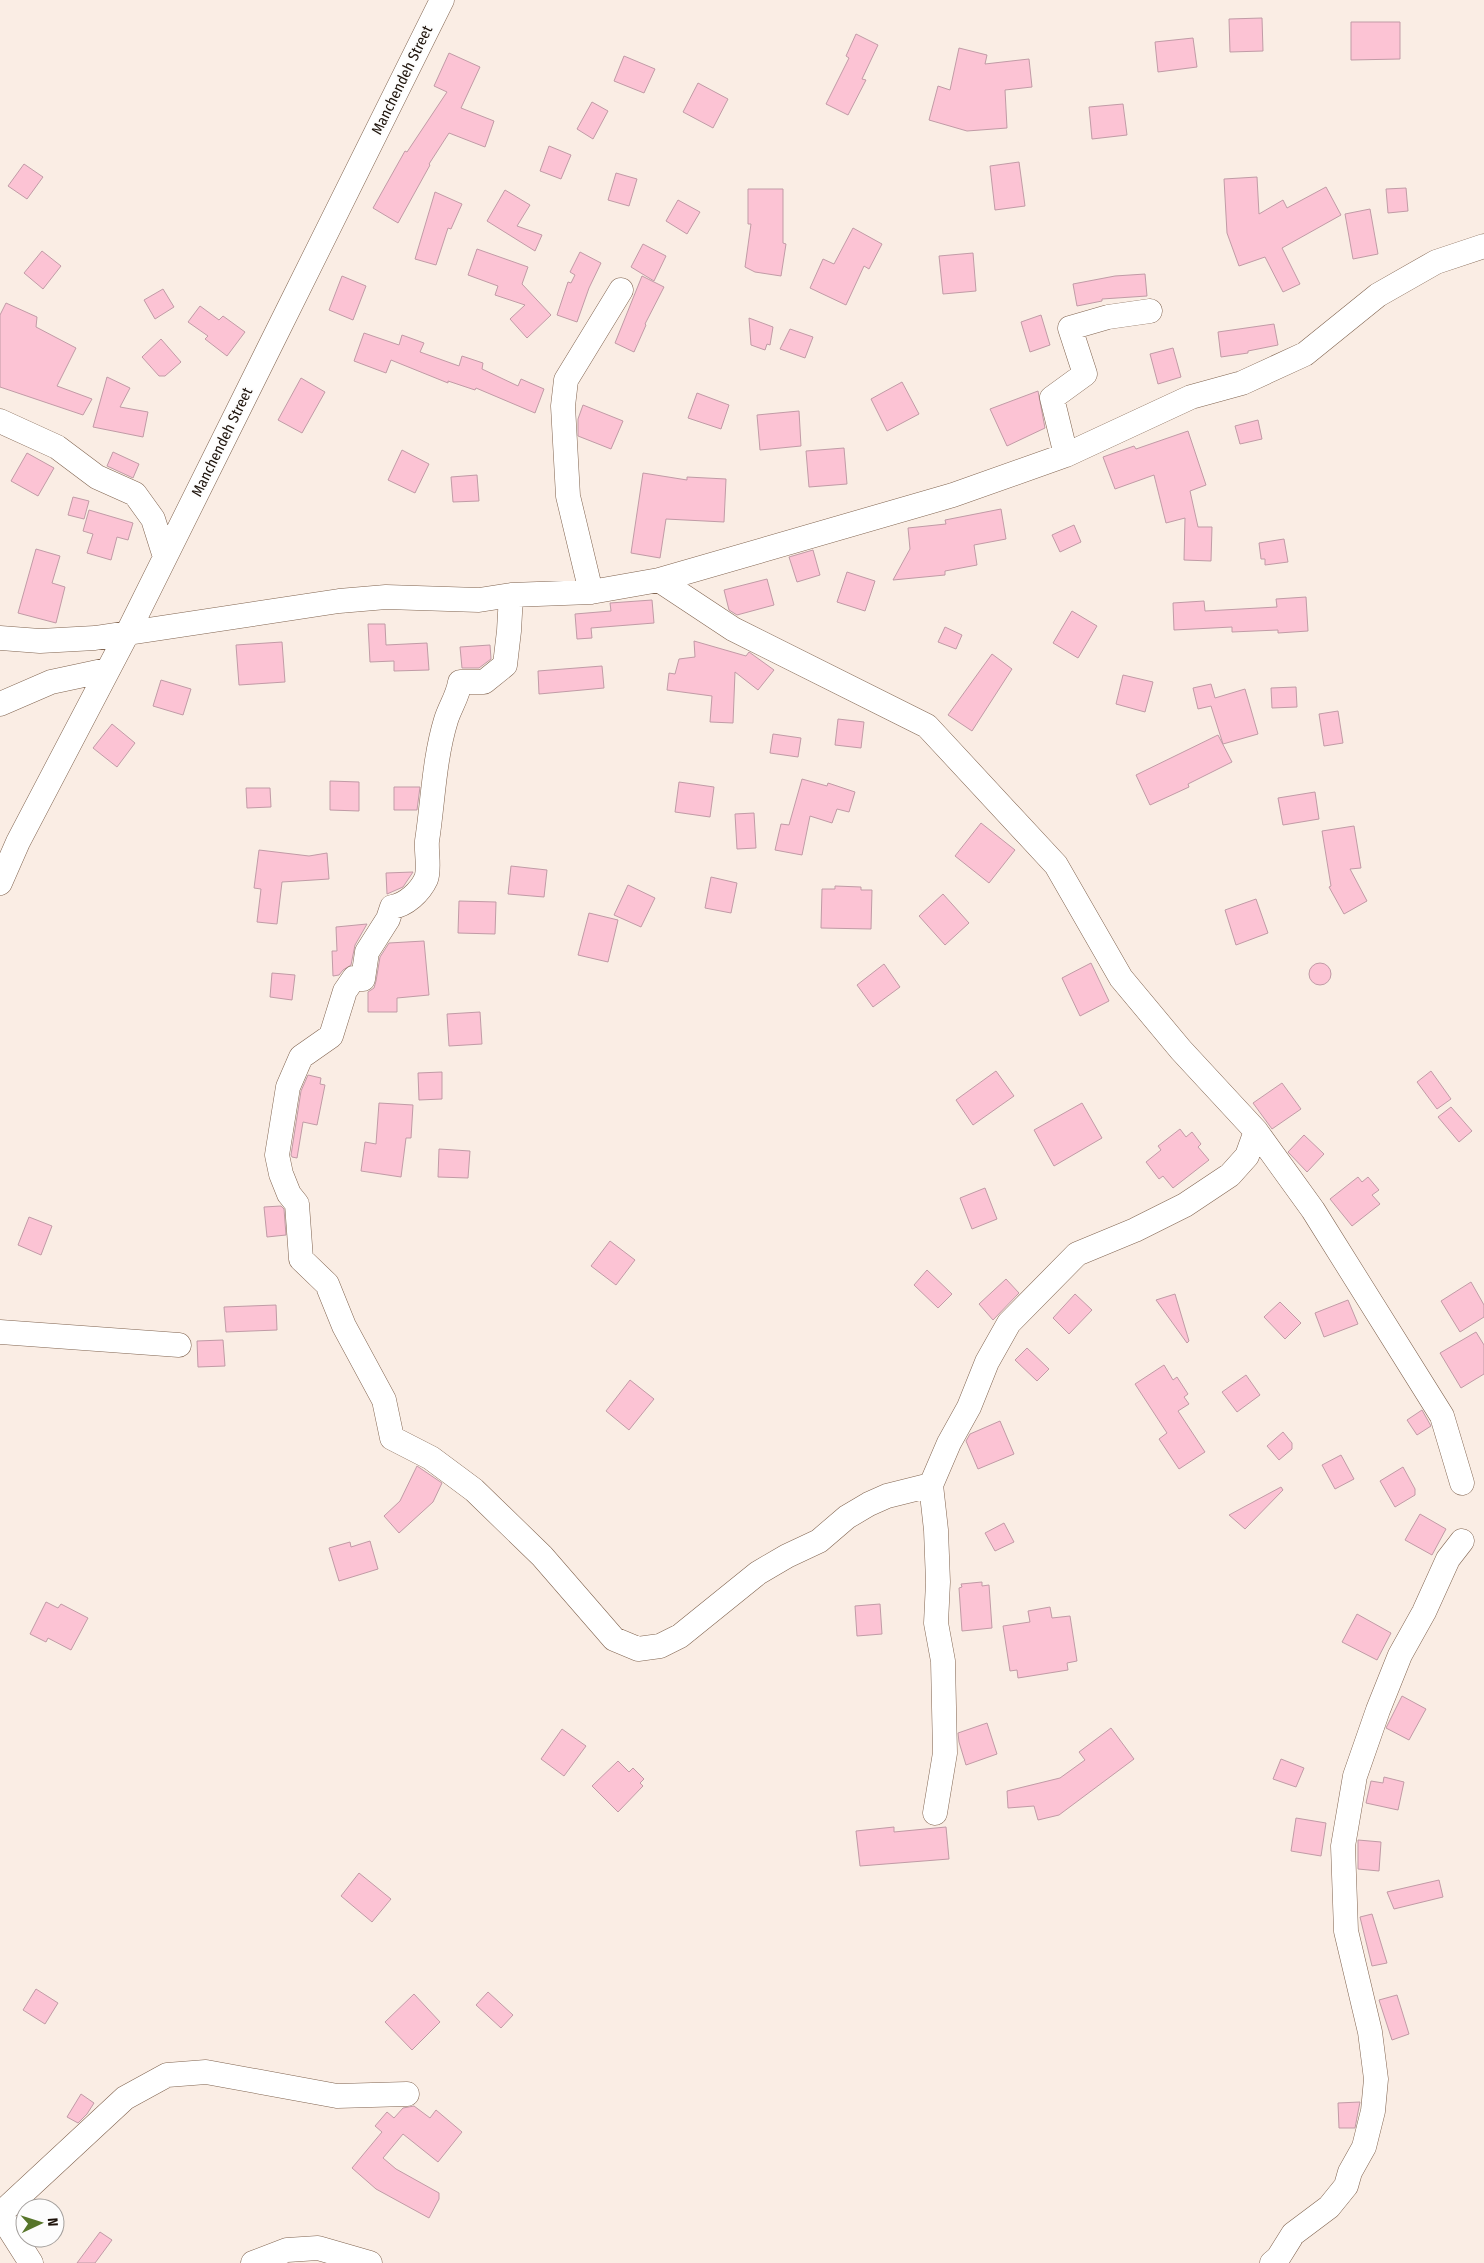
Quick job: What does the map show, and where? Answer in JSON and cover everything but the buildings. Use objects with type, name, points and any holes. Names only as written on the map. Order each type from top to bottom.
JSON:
[{"type":"street","name":"Manchendeh Street","points":[[0,884],[18,842],[128,632],[442,0]]},
{"type":"street","points":[[0,638],[40,641],[96,638],[339,601],[386,597],[479,600],[511,596],[591,592],[659,580],[953,495],[1066,455],[1191,397],[1242,383],[1305,354],[1378,295],[1436,262],[1484,246]]},
{"type":"street","points":[[591,592],[568,496],[563,406],[566,380],[621,290]]},
{"type":"street","points":[[1066,455],[1052,398],[1085,374],[1070,328],[1108,317],[1150,311]]},
{"type":"street","points":[[0,421],[57,446],[97,477],[135,494],[153,519],[165,556]]},
{"type":"street","points":[[659,580],[733,629],[928,726],[1056,865],[1121,978],[1181,1050],[1256,1132],[1313,1210],[1442,1416],[1462,1483]]},
{"type":"street","points":[[511,596],[505,665],[484,682],[460,682],[458,694],[446,719],[439,751],[426,847],[426,878],[413,897],[398,906],[392,907],[388,919],[367,952],[363,979],[354,978],[346,991],[332,1036],[301,1057],[288,1087],[277,1155],[281,1174],[289,1194],[296,1204],[301,1259],[328,1284],[344,1326],[384,1400],[392,1438],[431,1458],[474,1490],[542,1556],[614,1638],[638,1649],[660,1646],[680,1636],[758,1573],[787,1556],[819,1541],[847,1517],[869,1504],[887,1496],[931,1486]]},
{"type":"street","points":[[0,704],[51,682],[107,670]]},
{"type":"street","points":[[935,1813],[945,1753],[942,1661],[936,1623],[938,1582],[936,1530],[931,1486],[949,1443],[969,1408],[987,1362],[1009,1323],[1077,1254],[1135,1230],[1185,1205],[1230,1175],[1247,1156],[1256,1132]]},
{"type":"street","points":[[0,1332],[179,1345]]},
{"type":"street","points":[[1272,2263],[1278,2258],[1293,2234],[1329,2207],[1346,2186],[1350,2172],[1364,2147],[1373,2111],[1376,2079],[1370,2032],[1346,1931],[1343,1846],[1355,1776],[1378,1710],[1400,1655],[1424,1612],[1448,1559],[1462,1541]]},
{"type":"street","points":[[31,2263],[0,2214],[125,2098],[167,2075],[206,2072],[336,2096],[408,2094]]},
{"type":"street","points":[[253,2263],[287,2250],[318,2248],[370,2263]]}]
